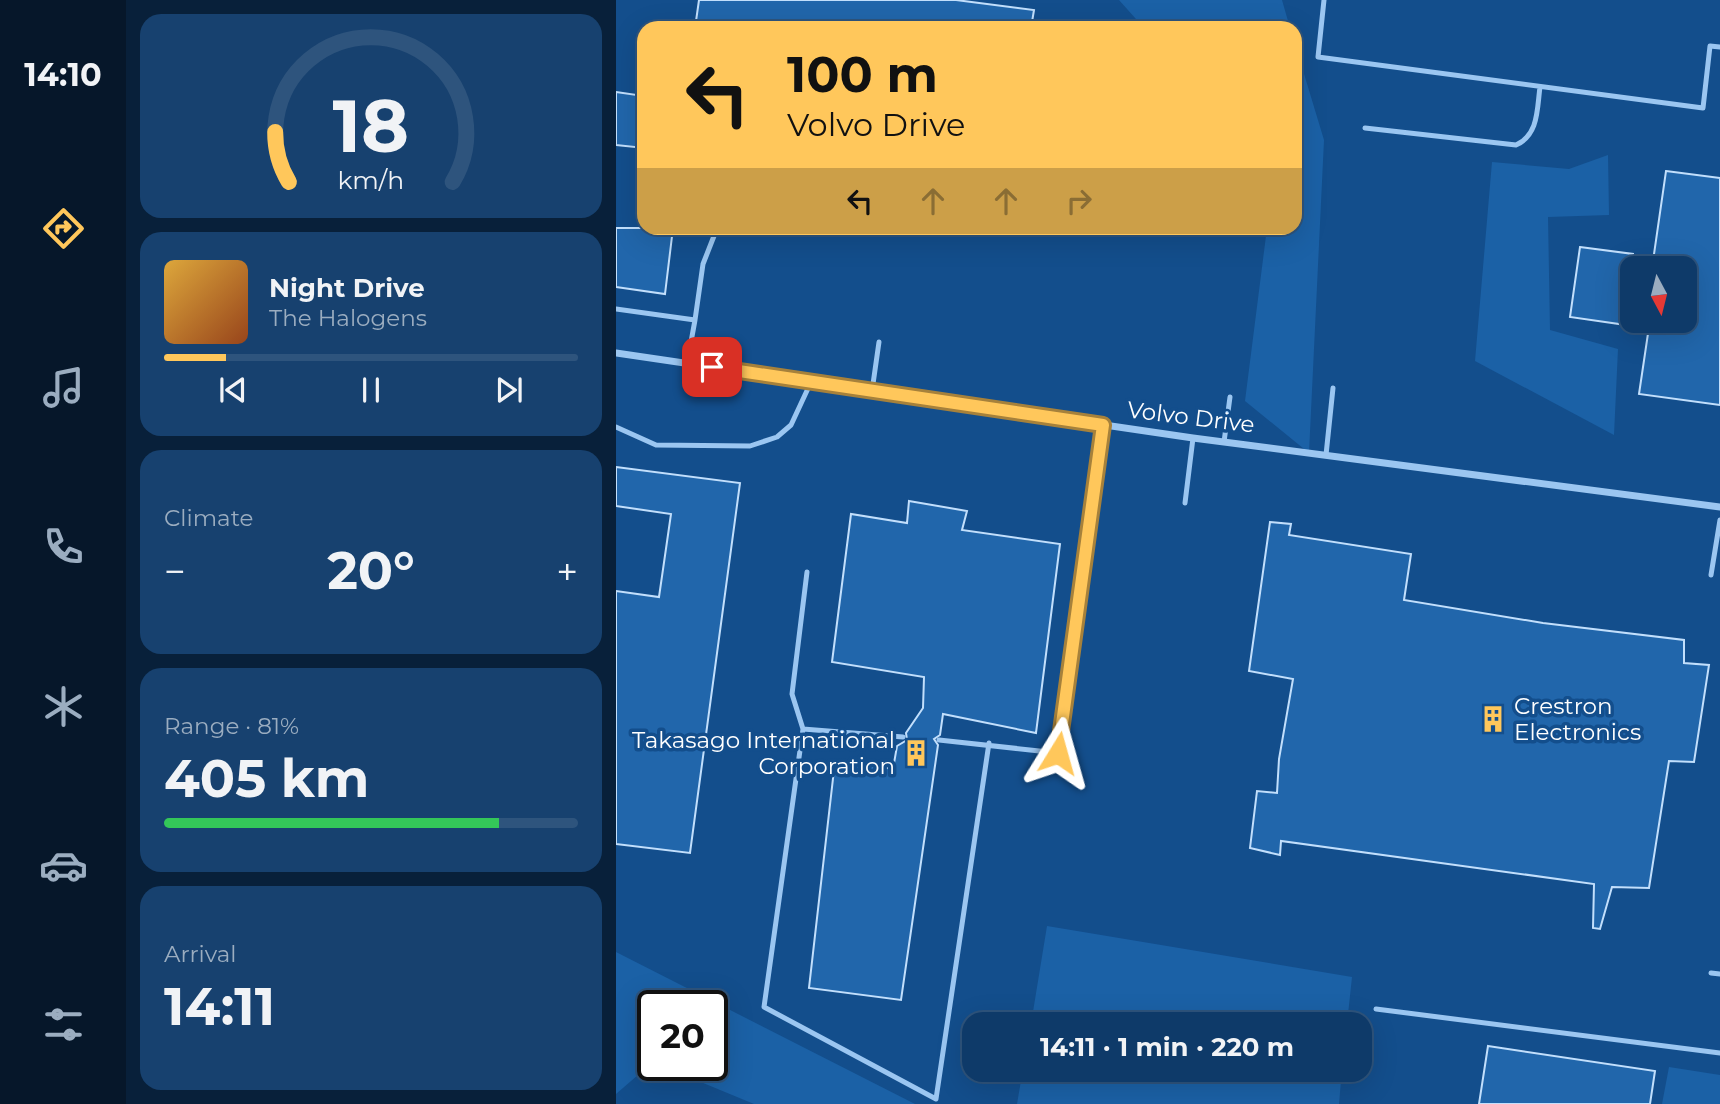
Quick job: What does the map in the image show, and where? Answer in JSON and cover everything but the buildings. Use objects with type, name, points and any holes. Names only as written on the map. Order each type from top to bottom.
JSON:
[{"type":"street","name":"Volvo Drive","points":[[616,353],[1193,438],[1720,507]]},
{"type":"lane","points":[[1324,0],[1318,57],[1703,108],[1710,46],[1720,47]]},
{"type":"lane","points":[[1365,128],[1516,145],[1526,139],[1533,129],[1540,87]]},
{"type":"lane","points":[[687,364],[703,264],[714,236]]},
{"type":"lane","points":[[616,309],[695,320]]},
{"type":"lane","points":[[872,391],[879,342]]},
{"type":"lane","points":[[616,428],[656,445],[750,446],[777,438],[791,425],[811,382]]},
{"type":"lane","points":[[1326,455],[1333,388]]},
{"type":"lane","points":[[1224,442],[1230,397]]},
{"type":"lane","points":[[939,740],[989,743],[1058,753],[1103,425]]},
{"type":"lane","points":[[1185,503],[1193,438]]},
{"type":"lane","points":[[1711,575],[1720,520]]},
{"type":"lane","points":[[1713,564],[1720,565]]},
{"type":"lane","points":[[807,572],[792,694],[803,729],[764,1007],[936,1099],[989,743]]},
{"type":"lane","points":[[803,729],[903,737]]},
{"type":"lane","points":[[1711,973],[1720,974]]},
{"type":"lane","points":[[1376,1009],[1720,1053]]},
{"type":"shaded area","points":[[1119,0],[1282,0],[1288,21],[1138,21]]},
{"type":"shaded area","points":[[1302,67],[1324,140],[1309,453],[1245,401],[1266,235],[1302,235]]},
{"type":"shaded area","points":[[1608,155],[1609,215],[1548,217],[1550,330],[1618,349],[1614,435],[1475,361],[1492,162],[1569,169]]},
{"type":"shaded area","points":[[1047,926],[1352,977],[1348,1012],[1033,1012]]},
{"type":"shaded area","points":[[616,952],[691,990],[637,990],[637,1076],[616,1094]]},
{"type":"shaded area","points":[[728,1009],[915,1104],[754,1104],[698,1081],[728,1081]]},
{"type":"shaded area","points":[[1669,1067],[1720,1075],[1720,1104],[1662,1104]]},
{"type":"shaded area","points":[[1021,1082],[1341,1082],[1339,1104],[1017,1104]]},
{"type":"place","name":"Crestron Electronics","points":[[1493,719]]},
{"type":"place","name":"Takasago International Corporation","points":[[916,753]]},
{"type":"route","points":[[712,367],[1103,425],[1058,753]]}]
